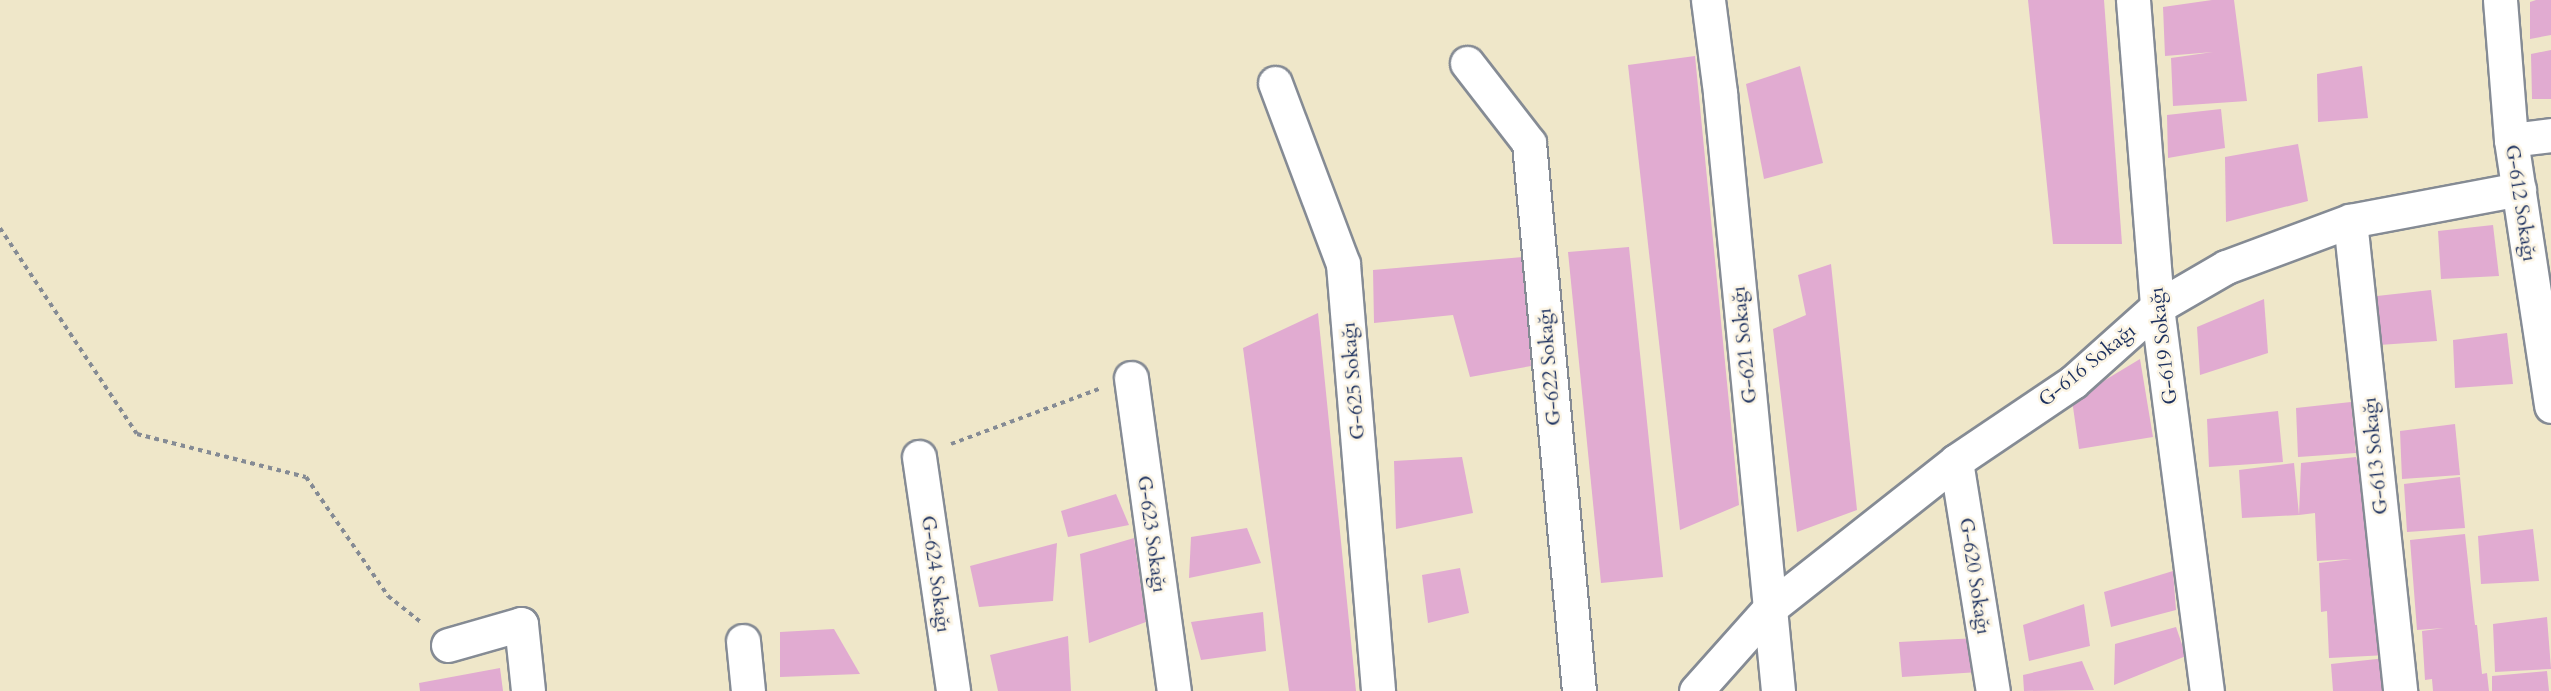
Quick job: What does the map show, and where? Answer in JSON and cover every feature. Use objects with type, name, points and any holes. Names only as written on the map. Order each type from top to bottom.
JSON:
[{"type":"street","name":"G-621 Sokağı","points":[[1708,0],[1720,93],[1778,691]]},
{"type":"street","name":"G-619 Sokağı","points":[[2133,0],[2157,307],[2207,691]]},
{"type":"street","name":"G-612 Sokağı","points":[[2500,0],[2511,140],[2547,344],[2551,406]]},
{"type":"street","name":"G-622 Sokağı","points":[[1467,63],[1529,143],[1579,691]]},
{"type":"street","name":"G-625 Sokağı","points":[[1275,83],[1344,264],[1378,691]]},
{"type":"street","points":[[2511,140],[2551,135]]},
{"type":"street","name":"G-616 Sokağı","points":[[1696,691],[1770,608],[1956,461],[2073,382],[2157,307],[2226,267],[2350,221],[2519,189]]},
{"type":"street","name":"G-613 Sokağı","points":[[2350,221],[2400,691]]},
{"type":"street","name":"G-623 Sokağı","points":[[1131,378],[1174,691]]},
{"type":"street","name":"G-624 Sokağı","points":[[919,457],[953,691]]},
{"type":"street","name":"G-620 Sokağı","points":[[1956,461],[1993,691]]},
{"type":"street","points":[[448,645],[521,624],[528,691]]},
{"type":"street","points":[[743,641],[748,691]]},
{"type":"path","points":[[0,228],[137,434],[306,477],[388,596],[448,645]]},
{"type":"path","points":[[919,457],[1131,378]]},
{"type":"building","points":[[2028,0],[2104,0],[2122,244],[2053,244]]},
{"type":"building","points":[[2212,0],[2234,0],[2247,101],[2173,106],[2171,58],[2213,52],[2165,56],[2163,7]]},
{"type":"building","points":[[2551,0],[2551,35],[2530,39],[2530,2]]},
{"type":"building","points":[[2551,50],[2551,99],[2532,99],[2531,54]]},
{"type":"building","points":[[1695,56],[1739,505],[1680,530],[1628,65]]},
{"type":"building","points":[[1800,66],[1823,163],[1764,179],[1746,84]]},
{"type":"building","points":[[2362,66],[2368,118],[2318,122],[2317,74]]},
{"type":"building","points":[[2221,109],[2225,148],[2168,158],[2167,115]]},
{"type":"building","points":[[2298,144],[2308,201],[2226,222],[2225,157]]},
{"type":"building","points":[[2493,225],[2499,276],[2441,279],[2438,231]]},
{"type":"building","points":[[1629,247],[1663,577],[1601,583],[1568,252]]},
{"type":"building","points":[[1523,257],[1531,366],[1470,377],[1453,315],[1374,323],[1373,270]]},
{"type":"building","points":[[1831,264],[1857,510],[1797,532],[1773,329],[1806,315],[1798,275]]},
{"type":"building","points":[[2431,290],[2437,341],[2379,345],[2377,296]]},
{"type":"building","points":[[2264,299],[2268,353],[2200,375],[2197,327]]},
{"type":"building","points":[[1318,313],[1356,691],[1289,691],[1243,348]]},
{"type":"building","points":[[2507,333],[2513,384],[2455,388],[2453,340]]},
{"type":"building","points":[[2140,359],[2153,437],[2079,449],[2072,400]]},
{"type":"building","points":[[2351,402],[2356,453],[2298,457],[2296,408]]},
{"type":"building","points":[[2278,411],[2283,462],[2209,467],[2207,419]]},
{"type":"building","points":[[2455,424],[2460,475],[2402,479],[2400,431]]},
{"type":"building","points":[[1462,457],[1473,513],[1396,529],[1394,461]]},
{"type":"building","points":[[2356,457],[2370,507],[2387,655],[2329,658],[2327,611],[2321,612],[2319,563],[2352,559],[2317,561],[2315,513],[2299,515],[2301,463]]},
{"type":"building","points":[[2294,463],[2299,515],[2242,518],[2239,470]]},
{"type":"building","points":[[2460,477],[2465,528],[2407,532],[2404,484]]},
{"type":"building","points":[[1116,494],[1129,525],[1068,537],[1061,511]]},
{"type":"building","points":[[1247,528],[1261,563],[1189,578],[1191,537]]},
{"type":"building","points":[[2533,529],[2539,581],[2481,584],[2478,536]]},
{"type":"building","points":[[2465,534],[2482,674],[2487,673],[2489,691],[2433,691],[2432,679],[2425,680],[2422,631],[2444,628],[2417,630],[2410,540]]},
{"type":"building","points":[[1134,538],[1146,622],[1089,643],[1080,554]]},
{"type":"building","points":[[1057,543],[1053,601],[979,607],[970,566]]},
{"type":"building","points":[[1460,568],[1469,613],[1428,623],[1422,575]]},
{"type":"building","points":[[2173,571],[2176,610],[2111,627],[2104,592]]},
{"type":"building","points":[[2084,604],[2090,646],[2029,661],[2023,625]]},
{"type":"building","points":[[1263,612],[1266,651],[1201,660],[1191,622]]},
{"type":"building","points":[[2547,617],[2551,669],[2495,672],[2493,624]]},
{"type":"building","points":[[2176,627],[2186,656],[2114,685],[2115,644]]},
{"type":"building","points":[[834,629],[860,674],[780,677],[780,632]]},
{"type":"building","points":[[1068,636],[1071,691],[998,691],[990,655]]},
{"type":"building","points":[[1978,638],[1979,672],[1902,677],[1899,642]]},
{"type":"building","points":[[2386,658],[2390,691],[2333,691],[2331,664]]},
{"type":"building","points":[[2082,661],[2094,690],[2024,691],[2023,675]]},
{"type":"building","points":[[500,668],[503,691],[420,691],[419,683]]},
{"type":"building","points":[[2547,671],[2549,691],[2492,691],[2492,676]]}]
